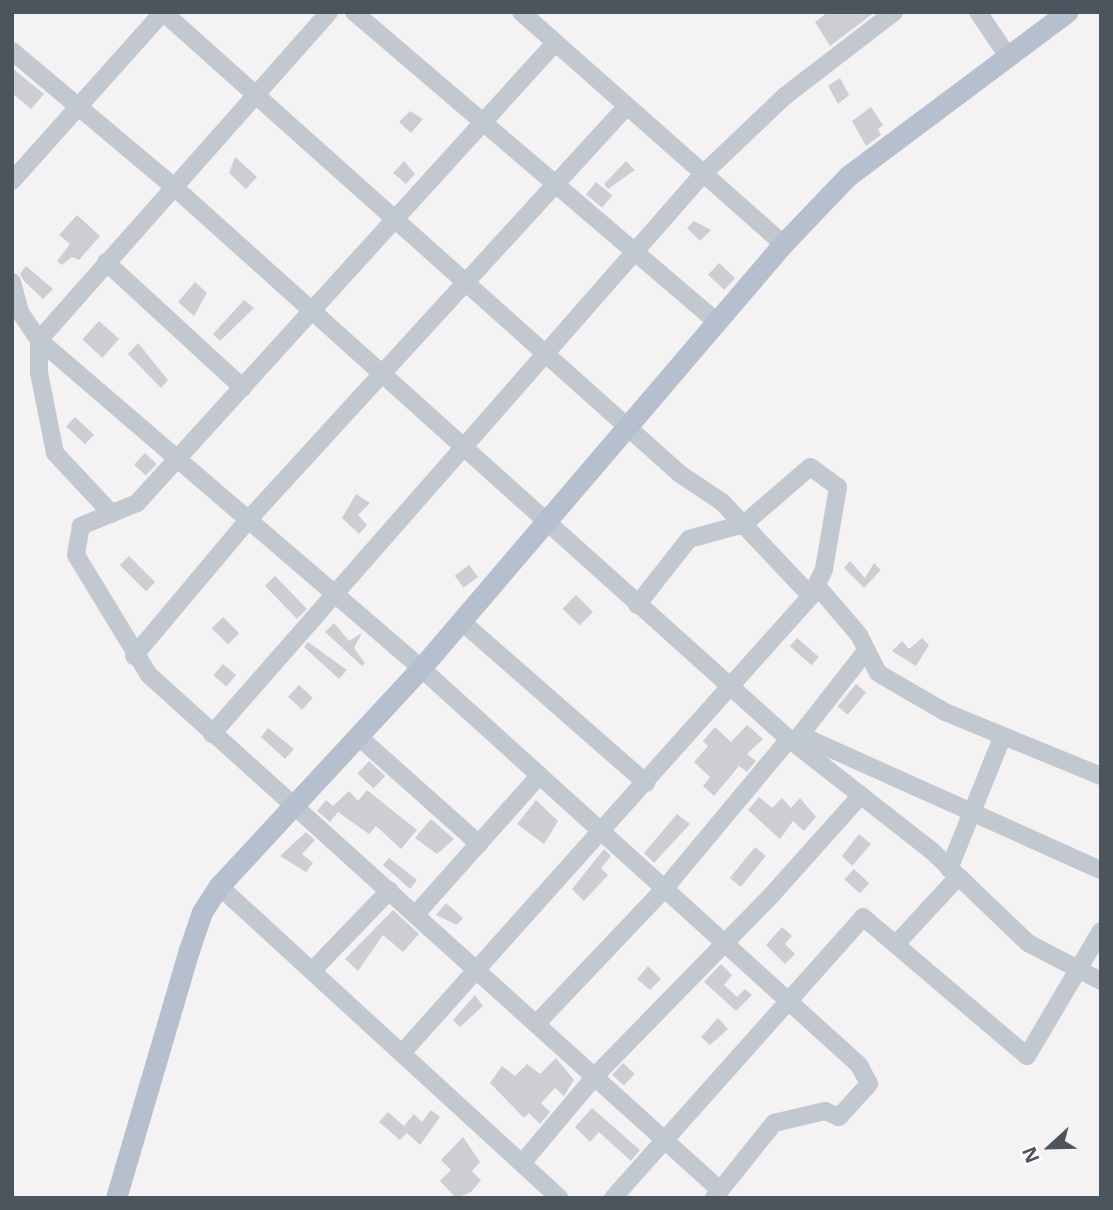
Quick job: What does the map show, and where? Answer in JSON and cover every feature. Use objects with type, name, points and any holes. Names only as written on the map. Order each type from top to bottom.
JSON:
[{"type":"main road","points":[[116,1198],[193,937],[219,886],[421,668],[716,321],[783,244],[848,177],[1067,12]]},
{"type":"street","points":[[12,181],[77,104],[163,12],[546,354],[744,524],[814,592],[866,651],[878,673],[1002,738],[1101,776]]},
{"type":"street","points":[[112,514],[55,453],[39,373],[39,340],[328,12]]},
{"type":"street","points":[[354,12],[716,321]]},
{"type":"street","points":[[521,12],[783,244]]},
{"type":"street","points":[[212,734],[703,174],[785,96],[894,12]]},
{"type":"street","points":[[978,12],[1007,55]]},
{"type":"street","points":[[12,282],[20,312],[39,340],[179,458],[421,668],[603,830],[723,944],[859,1065],[869,1084],[839,1117],[825,1111],[774,1122],[717,1194],[597,1075],[212,734],[134,656],[76,555],[81,526],[137,503],[179,458],[313,311],[397,221],[555,43]]},
{"type":"street","points":[[12,51],[173,186],[545,524],[731,687],[953,873],[1028,943],[1101,981]]},
{"type":"street","points":[[134,656],[249,519],[627,106]]},
{"type":"street","points":[[106,262],[243,387]]},
{"type":"street","points":[[402,1053],[814,592],[840,495],[817,468],[810,467],[744,524],[689,539],[637,604]]},
{"type":"street","points":[[460,621],[646,783]]},
{"type":"street","points":[[538,1022],[665,888],[866,651]]},
{"type":"street","points":[[359,737],[479,844]]},
{"type":"street","points":[[897,943],[953,873],[1002,738]]},
{"type":"street","points":[[794,739],[1101,870]]},
{"type":"street","points":[[416,914],[541,775]]},
{"type":"street","points":[[523,1162],[597,1075],[861,795]]},
{"type":"street","points":[[219,886],[560,1198]]},
{"type":"street","points":[[312,971],[390,890]]},
{"type":"street","points":[[612,1198],[863,918],[897,943],[1027,1056],[1081,972],[1101,931]]},
{"type":"building","points":[[828,12],[875,12],[830,46],[815,22]]},
{"type":"building","points":[[12,68],[44,94],[31,109],[12,93]]},
{"type":"building","points":[[840,78],[849,95],[838,104],[828,86]]},
{"type":"building","points":[[871,107],[883,125],[878,129],[881,135],[866,146],[852,121]]},
{"type":"building","points":[[410,111],[423,119],[411,133],[399,122]]},
{"type":"building","points":[[235,157],[257,177],[246,189],[229,173]]},
{"type":"building","points":[[404,161],[415,174],[406,184],[393,173]]},
{"type":"building","points":[[626,161],[635,170],[608,189],[604,184]]},
{"type":"building","points":[[596,182],[612,195],[602,208],[586,194]]},
{"type":"building","points":[[77,215],[100,236],[79,260],[72,257],[62,265],[57,261],[70,244],[59,235]]},
{"type":"building","points":[[694,221],[711,230],[700,241],[687,228]]},
{"type":"building","points":[[719,263],[735,278],[724,290],[708,275]]},
{"type":"building","points":[[26,266],[53,289],[43,299],[20,274]]},
{"type":"building","points":[[195,282],[207,293],[194,316],[178,302]]},
{"type":"building","points":[[244,300],[254,308],[220,341],[213,334]]},
{"type":"building","points":[[99,321],[119,339],[102,358],[82,340]]},
{"type":"building","points":[[138,343],[168,380],[161,388],[128,354]]},
{"type":"building","points":[[75,417],[94,435],[85,444],[66,427]]},
{"type":"building","points":[[145,453],[157,464],[146,476],[134,465]]},
{"type":"building","points":[[356,494],[370,503],[358,515],[367,525],[359,534],[342,518]]},
{"type":"building","points":[[129,556],[155,582],[146,591],[120,565]]},
{"type":"building","points":[[850,561],[865,578],[874,563],[881,570],[864,588],[844,568]]},
{"type":"building","points":[[469,565],[478,577],[464,588],[455,576]]},
{"type":"building","points":[[275,576],[307,609],[297,619],[265,586]]},
{"type":"building","points":[[576,595],[593,612],[580,625],[563,608]]},
{"type":"building","points":[[223,617],[239,633],[228,645],[212,628]]},
{"type":"building","points":[[334,623],[349,641],[362,633],[354,648],[365,663],[362,666],[325,632]]},
{"type":"building","points":[[797,638],[819,657],[812,665],[790,646]]},
{"type":"building","points":[[922,638],[929,645],[916,666],[892,651],[902,641],[909,649]]},
{"type":"building","points":[[308,642],[347,670],[339,679],[304,647]]},
{"type":"building","points":[[223,664],[236,675],[226,686],[213,675]]},
{"type":"building","points":[[856,684],[866,692],[848,715],[838,707]]},
{"type":"building","points":[[299,685],[313,698],[302,710],[288,697]]},
{"type":"building","points":[[747,725],[763,739],[747,754],[756,761],[747,772],[739,766],[714,796],[703,786],[710,777],[694,762],[708,746],[703,741],[715,727],[731,742]]},
{"type":"building","points":[[268,728],[294,749],[285,759],[261,737]]},
{"type":"building","points":[[369,761],[385,776],[373,788],[357,773]]},
{"type":"building","points":[[367,790],[417,830],[401,849],[376,826],[369,834],[338,812],[330,822],[317,811],[326,800],[333,806],[349,791],[358,801]]},
{"type":"building","points":[[759,797],[772,808],[782,798],[791,808],[800,798],[816,817],[804,831],[793,821],[780,839],[748,810]]},
{"type":"building","points":[[536,800],[558,821],[544,844],[517,824]]},
{"type":"building","points":[[677,814],[690,824],[654,863],[644,853]]},
{"type":"building","points":[[431,819],[454,839],[437,854],[415,838]]},
{"type":"building","points":[[306,832],[315,840],[302,854],[313,863],[306,872],[280,856]]},
{"type":"building","points":[[859,834],[871,844],[852,866],[842,856]]},
{"type":"building","points":[[755,847],[766,856],[741,887],[730,878]]},
{"type":"building","points":[[604,849],[611,856],[601,868],[608,875],[584,901],[572,889]]},
{"type":"building","points":[[389,858],[417,880],[410,889],[383,865]]},
{"type":"building","points":[[854,869],[869,883],[860,894],[844,879]]},
{"type":"building","points":[[446,903],[463,918],[457,925],[436,915]]},
{"type":"building","points":[[393,910],[419,934],[403,952],[383,935],[358,971],[345,959]]},
{"type":"building","points":[[782,927],[792,936],[785,944],[795,954],[785,964],[766,945]]},
{"type":"building","points":[[721,964],[732,975],[724,985],[737,997],[745,989],[752,995],[736,1011],[704,982]]},
{"type":"building","points":[[648,966],[661,979],[650,990],[637,979]]},
{"type":"building","points":[[475,995],[483,1006],[460,1027],[453,1020]]},
{"type":"building","points":[[718,1018],[728,1029],[710,1045],[701,1037]]},
{"type":"building","points":[[556,1058],[574,1080],[564,1096],[555,1088],[541,1103],[550,1112],[540,1124],[529,1113],[524,1118],[490,1083],[502,1066],[515,1076],[527,1064],[540,1074]]},
{"type":"building","points":[[623,1063],[635,1074],[624,1086],[612,1075]]},
{"type":"building","points":[[592,1108],[640,1150],[631,1161],[599,1132],[590,1142],[575,1127]]},
{"type":"building","points":[[431,1110],[440,1117],[420,1145],[407,1133],[400,1140],[379,1122],[388,1112],[404,1126],[414,1114],[422,1122]]},
{"type":"building","points":[[463,1137],[480,1162],[472,1171],[481,1180],[471,1192],[456,1198],[440,1181],[451,1170],[441,1160]]}]
